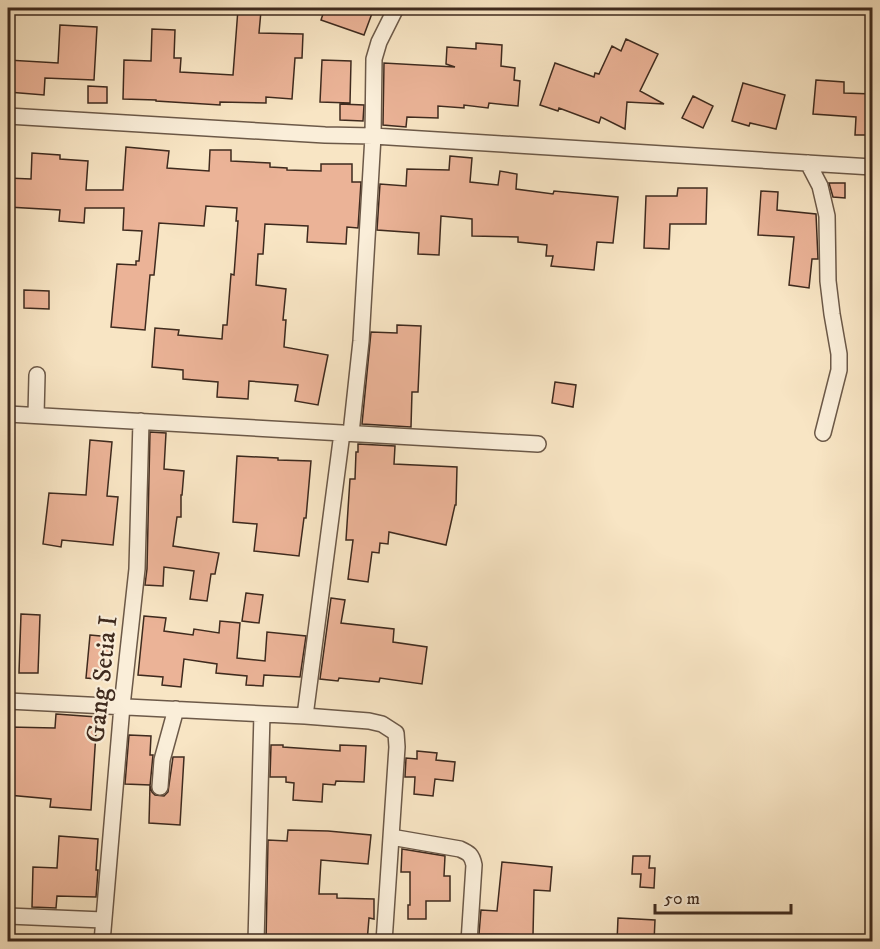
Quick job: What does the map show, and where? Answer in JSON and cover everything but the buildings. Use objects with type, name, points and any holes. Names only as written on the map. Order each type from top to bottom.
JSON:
[{"type":"street","points":[[305,716],[361,341],[373,136],[375,59],[379,42],[396,8]]},
{"type":"street","points":[[8,116],[873,167]]},
{"type":"street","points":[[808,163],[820,186],[827,216],[829,289],[839,354],[839,370],[823,433]]},
{"type":"street","points":[[36,416],[37,375]]},
{"type":"street","points":[[8,414],[538,444]]},
{"type":"street","name":"Gang Setia I","points":[[102,942],[122,706],[137,569],[141,421]]},
{"type":"street","points":[[8,701],[305,716],[382,724],[396,734],[397,747],[384,942]]},
{"type":"street","points":[[159,787],[162,760],[176,709]]},
{"type":"street","points":[[256,942],[262,714]]},
{"type":"street","points":[[391,837],[460,849],[473,857],[469,942]]},
{"type":"street","points":[[8,916],[103,920]]}]
